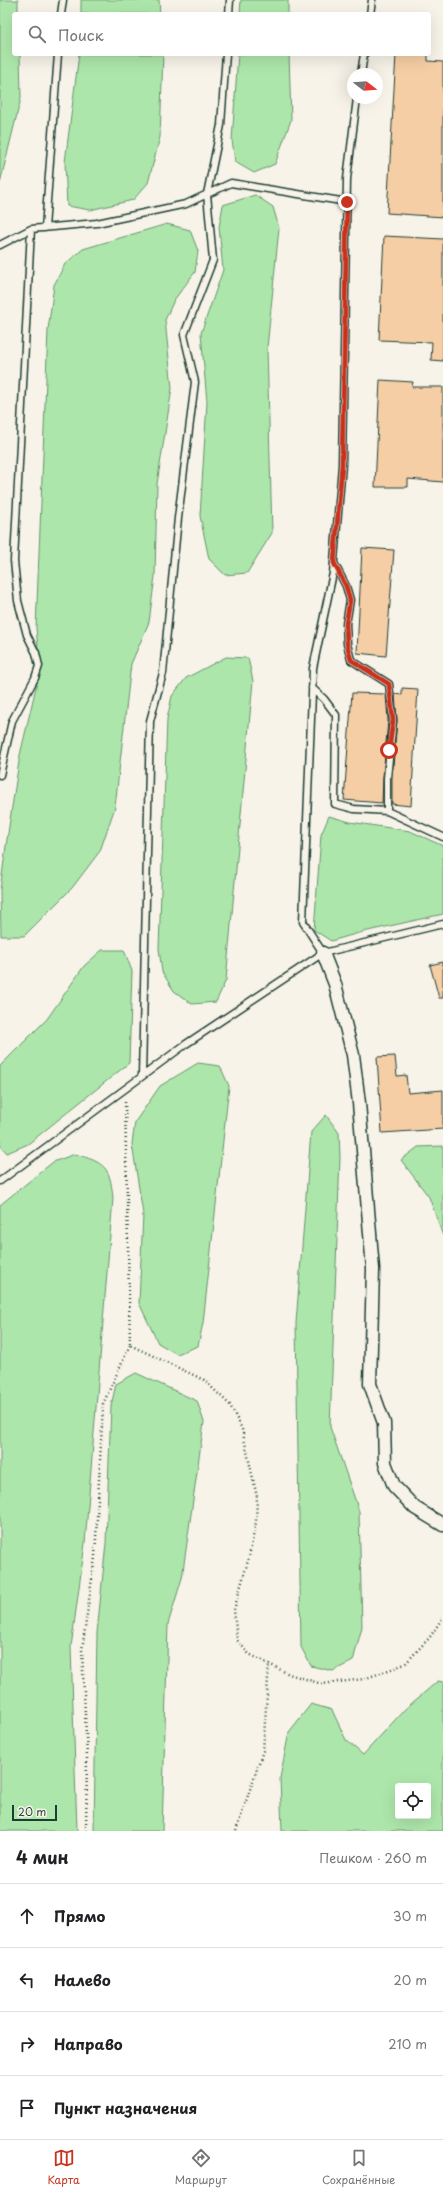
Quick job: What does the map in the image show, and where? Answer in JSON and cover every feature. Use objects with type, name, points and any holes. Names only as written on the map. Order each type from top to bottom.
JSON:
[{"type":"street","points":[[323,953],[335,984],[353,1055],[359,1103],[373,1269],[370,1384],[384,1423],[385,1463],[394,1486],[415,1508],[443,1524]]},
{"type":"lane","points":[[61,12],[62,0]]},
{"type":"lane","points":[[229,12],[230,0]]},
{"type":"lane","points":[[370,12],[372,0]]},
{"type":"lane","points":[[45,228],[58,56]]},
{"type":"lane","points":[[142,1076],[150,721],[163,674],[178,518],[195,382],[184,335],[213,260],[207,194],[221,125],[226,56]]},
{"type":"lane","points":[[361,68],[364,56]]},
{"type":"lane","points":[[323,953],[303,922],[312,688],[313,668],[334,563],[342,465],[347,179],[356,104]]},
{"type":"lane","points":[[0,245],[31,229],[97,223],[186,204],[231,183],[347,202]]},
{"type":"lane","points":[[0,775],[12,721],[35,678],[39,666],[36,652],[27,635],[18,601],[14,561],[31,229]]},
{"type":"lane","points":[[334,563],[346,586],[350,600],[346,624],[347,644],[351,660],[389,684],[393,720],[387,778],[387,811]]},
{"type":"lane","points":[[312,688],[324,699],[336,715],[335,804],[354,809],[387,811],[443,837]]},
{"type":"lane","points":[[0,1181],[186,1044],[323,953],[443,924]]},
{"type":"path","points":[[86,1831],[87,1757],[82,1650],[95,1557],[103,1404],[130,1345],[125,1089]]},
{"type":"path","points":[[130,1345],[204,1380],[230,1405],[242,1429],[257,1497],[256,1522],[249,1557],[234,1610],[237,1640],[249,1654],[289,1674],[322,1684],[364,1679],[405,1664],[430,1637],[443,1616]]},
{"type":"path","points":[[236,1831],[263,1751],[269,1664]]},
{"type":"green space","points":[[0,0],[18,0],[18,12],[12,12],[12,56],[20,56],[21,98],[0,183]]},
{"type":"green space","points":[[81,0],[159,0],[160,12],[81,12]]},
{"type":"green space","points":[[241,0],[288,0],[288,12],[240,12]]},
{"type":"green space","points":[[79,56],[163,56],[160,137],[148,183],[133,200],[90,210],[67,206],[65,162]]},
{"type":"green space","points":[[238,56],[289,56],[291,120],[275,164],[254,173],[235,162],[232,140]]},
{"type":"green space","points":[[255,195],[273,207],[279,228],[267,348],[272,533],[247,573],[225,575],[209,559],[200,516],[207,402],[201,333],[223,270],[219,227],[223,205]]},
{"type":"green space","points":[[167,224],[190,230],[198,251],[195,272],[174,300],[165,320],[172,388],[157,484],[155,576],[149,622],[131,664],[115,807],[100,851],[72,888],[24,936],[1,936],[0,890],[6,846],[20,755],[40,670],[36,628],[48,330],[54,285],[65,264],[83,249]]},
{"type":"green space","points":[[226,657],[248,658],[253,681],[226,980],[216,1002],[192,1004],[174,991],[162,972],[159,949],[167,719],[172,696],[186,678]]},
{"type":"green space","points":[[329,816],[350,822],[410,831],[443,846],[443,914],[359,933],[331,941],[314,930],[321,835]]},
{"type":"green space","points":[[102,950],[124,950],[132,971],[129,1063],[28,1144],[7,1153],[0,1145],[0,1066],[47,1019],[84,966]]},
{"type":"green space","points":[[198,1063],[220,1066],[229,1086],[203,1323],[198,1346],[177,1354],[158,1343],[139,1303],[143,1214],[132,1144],[135,1122],[160,1086]]},
{"type":"green space","points":[[326,1115],[339,1133],[340,1157],[330,1427],[359,1511],[362,1627],[353,1661],[333,1671],[311,1666],[301,1647],[296,1323],[311,1132]]},
{"type":"green space","points":[[443,1146],[443,1236],[429,1197],[401,1160],[418,1147]]},
{"type":"green space","points":[[75,1154],[94,1160],[104,1168],[110,1179],[113,1198],[85,1543],[71,1647],[77,1831],[0,1831],[0,1205],[53,1162]]},
{"type":"green space","points":[[136,1373],[197,1401],[204,1422],[182,1578],[168,1624],[162,1831],[94,1831],[97,1633],[106,1543],[111,1406],[116,1384]]},
{"type":"green space","points":[[438,1681],[443,1682],[443,1831],[282,1831],[280,1778],[289,1732],[311,1704],[332,1710],[346,1740],[363,1755],[405,1709]]},
{"type":"building","points":[[396,56],[428,56],[428,61],[443,62],[443,217],[387,213]]},
{"type":"building","points":[[384,236],[443,239],[443,361],[431,360],[432,342],[379,340]]},
{"type":"building","points":[[380,380],[413,382],[412,387],[443,387],[443,482],[408,479],[408,487],[375,487]]},
{"type":"building","points":[[362,548],[394,550],[386,656],[357,653]]},
{"type":"building","points":[[402,688],[418,689],[411,806],[392,804],[392,778],[397,720],[395,694],[402,695]]},
{"type":"building","points":[[352,693],[386,694],[388,720],[382,803],[344,800]]},
{"type":"building","points":[[443,962],[443,998],[439,998],[430,965]]},
{"type":"building","points":[[395,1056],[397,1076],[406,1075],[408,1093],[443,1090],[443,1129],[382,1133],[377,1057]]},
{"type":"route","points":[[347,202],[342,465],[334,563],[346,586],[350,600],[346,624],[347,644],[351,660],[376,674],[389,684],[392,697],[393,720],[389,750]]}]
